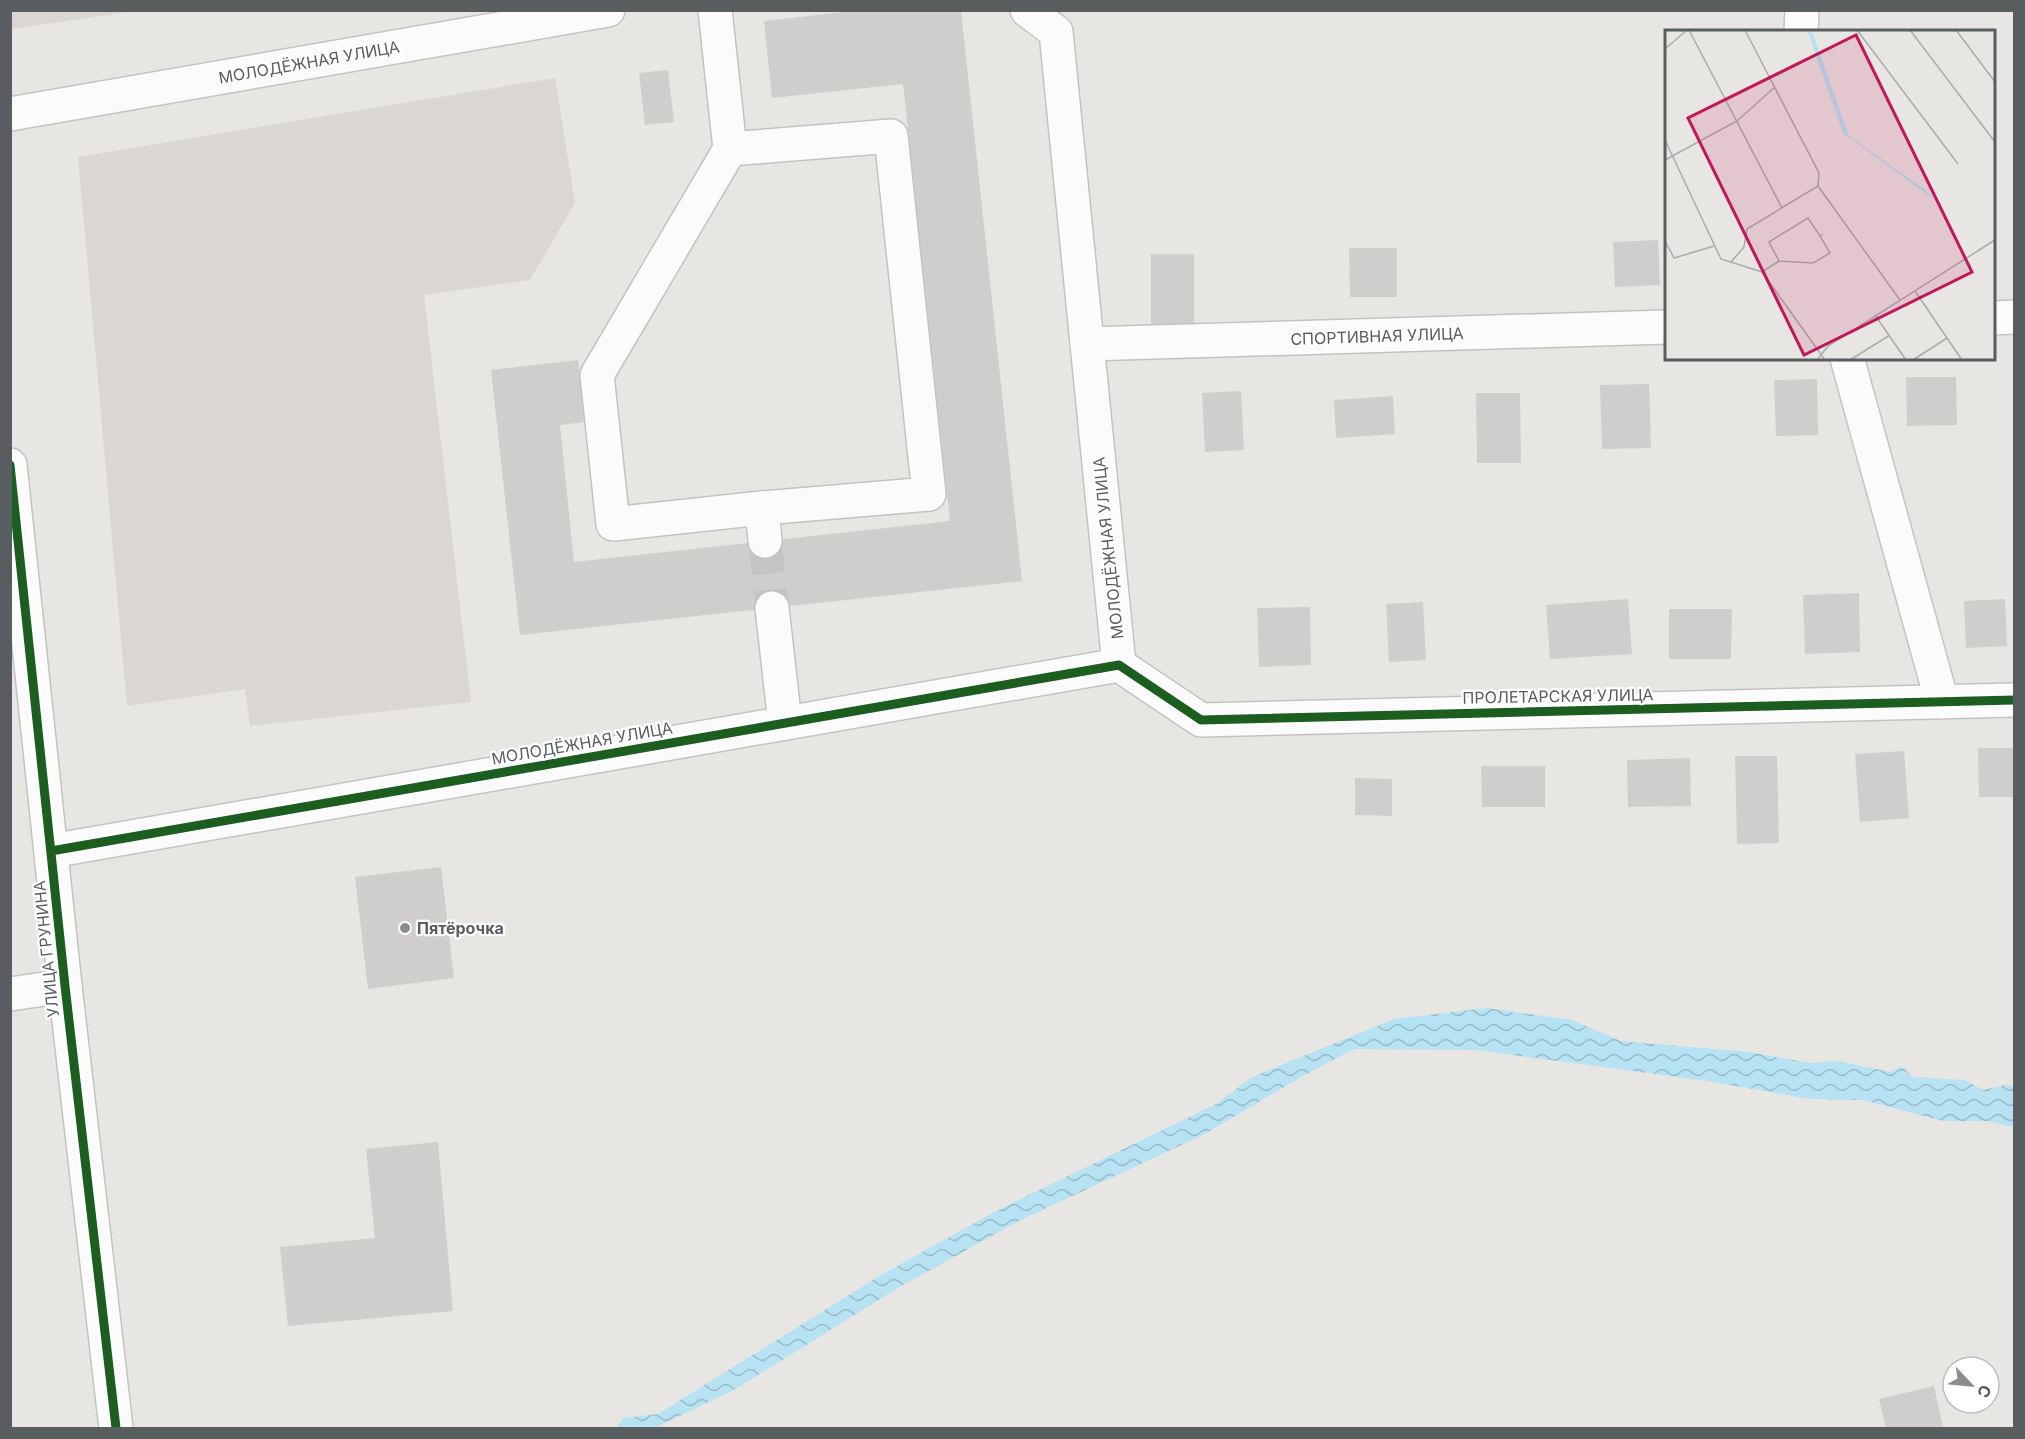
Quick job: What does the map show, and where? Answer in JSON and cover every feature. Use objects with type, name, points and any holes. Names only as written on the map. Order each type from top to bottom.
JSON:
[{"type":"street","name":"МОЛОДЁЖНАЯ УЛИЦА","points":[[10,114],[608,10]]},
{"type":"street","points":[[715,10],[730,149],[597,375],[613,524],[762,508],[929,494],[891,136],[730,149]]},
{"type":"street","name":"МОЛОДЁЖНАЯ УЛИЦА","points":[[51,851],[1119,665],[1056,32],[1027,10]]},
{"type":"street","points":[[1801,30],[1802,10]]},
{"type":"street","points":[[1995,318],[2014,317]]},
{"type":"street","name":"СПОРТИВНАЯ УЛИЦА","points":[[1087,344],[1665,327]]},
{"type":"street","points":[[1848,360],[1942,702]]},
{"type":"street","name":"УЛИЦА ГРУНИНА","points":[[10,465],[19,628],[51,851],[116,1428]]},
{"type":"street","points":[[762,508],[765,541]]},
{"type":"street","points":[[772,608],[785,723]]},
{"type":"street","name":"ПРОЛЕТАРСКАЯ УЛИЦА","points":[[1119,665],[1201,720],[2014,700]]},
{"type":"street","points":[[10,994],[65,986]]},
{"type":"shaded area","points":[[11,10],[135,10],[135,11],[11,29]]},
{"type":"shaded area","points":[[555,78],[575,203],[530,280],[424,295],[471,702],[250,726],[245,689],[127,706],[78,157]]},
{"type":"water","points":[[1486,1008],[1572,1020],[1621,1041],[1750,1052],[1809,1063],[1839,1061],[1890,1072],[1902,1066],[1912,1077],[1964,1080],[1983,1090],[2005,1085],[2014,1086],[2014,1127],[1987,1121],[1943,1121],[1863,1100],[1810,1099],[1707,1081],[1476,1050],[1354,1049],[1301,1077],[1207,1133],[1019,1221],[903,1285],[734,1390],[654,1428],[616,1428],[624,1418],[658,1414],[881,1275],[994,1212],[1216,1104],[1252,1077],[1394,1019]]},
{"type":"building","points":[[862,10],[961,10],[1022,581],[520,635],[491,370],[578,360],[584,422],[560,425],[574,562],[950,521],[903,84],[772,98],[764,21]]},
{"type":"building","points":[[668,70],[674,122],[645,125],[639,73]]},
{"type":"building","points":[[1658,240],[1660,285],[1615,287],[1613,242]]},
{"type":"building","points":[[1349,248],[1397,248],[1397,297],[1350,297]]},
{"type":"building","points":[[1151,254],[1194,254],[1194,325],[1151,325]]},
{"type":"building","points":[[1906,377],[1956,377],[1957,425],[1907,426]]},
{"type":"building","points":[[1817,379],[1818,435],[1776,436],[1774,380]]},
{"type":"building","points":[[1649,384],[1651,448],[1602,449],[1600,385]]},
{"type":"building","points":[[1241,391],[1244,450],[1205,452],[1202,393]]},
{"type":"building","points":[[1476,393],[1520,393],[1521,463],[1477,463]]},
{"type":"building","points":[[1393,396],[1395,434],[1336,438],[1334,400]]},
{"type":"building","points":[[1859,593],[1860,652],[1805,654],[1803,595]]},
{"type":"building","points":[[1628,599],[1632,654],[1550,659],[1546,605]]},
{"type":"building","points":[[2005,599],[2007,646],[1966,648],[1964,601]]},
{"type":"building","points":[[1423,602],[1426,660],[1389,662],[1386,604]]},
{"type":"building","points":[[1310,607],[1311,665],[1259,667],[1257,608]]},
{"type":"building","points":[[1669,609],[1732,609],[1731,659],[1669,659]]},
{"type":"building","points":[[1978,748],[2014,748],[2014,797],[1979,797]]},
{"type":"building","points":[[1904,751],[1909,818],[1860,822],[1855,754]]},
{"type":"building","points":[[1735,756],[1777,756],[1779,843],[1737,844]]},
{"type":"building","points":[[1690,758],[1691,806],[1628,807],[1627,760]]},
{"type":"building","points":[[1481,766],[1545,766],[1545,807],[1482,807]]},
{"type":"building","points":[[1355,778],[1392,779],[1392,816],[1355,815]]},
{"type":"building","name":"Пятёрочка","points":[[441,867],[454,978],[368,989],[355,877]]},
{"type":"building","points":[[438,1142],[453,1311],[288,1326],[280,1247],[375,1238],[366,1149]]},
{"type":"building","points":[[1934,1386],[1943,1428],[1886,1428],[1879,1399]]},
{"type":"tunnel","points":[[765,541],[772,608]]},
{"type":"cycle path","points":[[10,465],[65,986],[116,1428]]},
{"type":"cycle path","points":[[51,851],[1119,665],[1201,720],[2014,700]]},
{"type":"place","name":"Пятёрочка","points":[[405,928]]}]
